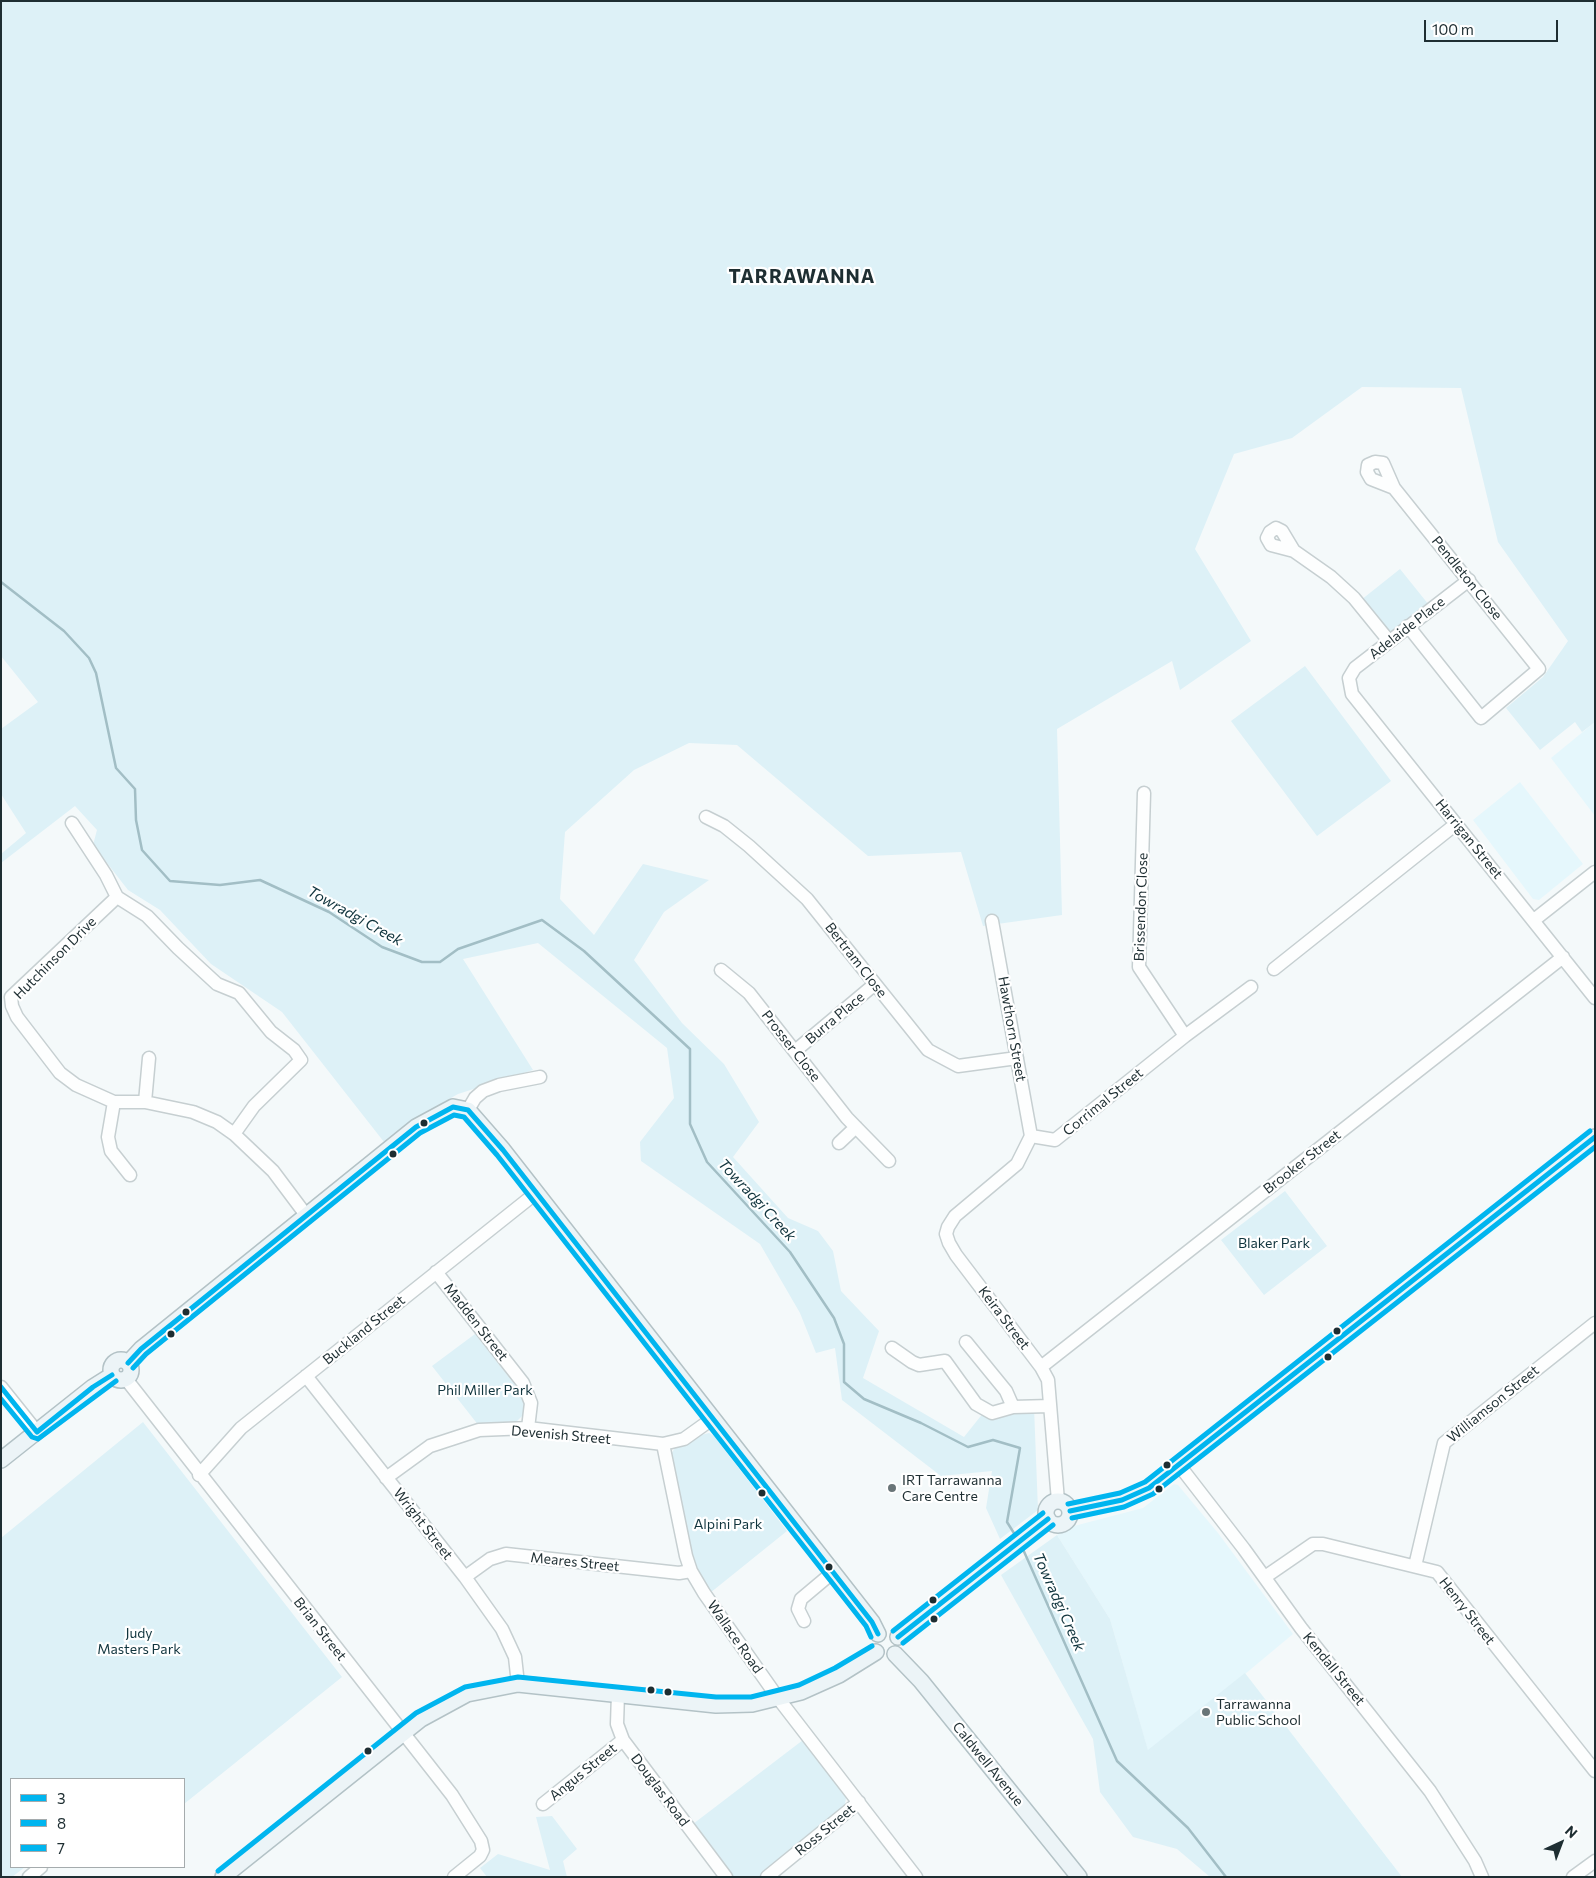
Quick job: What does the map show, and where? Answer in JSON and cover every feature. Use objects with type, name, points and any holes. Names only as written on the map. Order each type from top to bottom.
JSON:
[{"type":"main road","points":[[1,1460],[93,1386],[131,1373],[128,1362],[141,1349],[416,1127],[453,1107],[468,1110],[536,1192],[712,1420],[872,1622],[878,1634]]},
{"type":"main road","points":[[1070,1511],[1134,1496],[1179,1465],[1595,1137]]},
{"type":"main road","points":[[1058,1501],[1067,1505],[1070,1511],[1068,1519],[1062,1524],[1054,1524],[1048,1518],[1048,1508],[1053,1502],[1058,1501]]},
{"type":"main road","points":[[898,1637],[1048,1518]]},
{"type":"main road","points":[[878,1634],[890,1632],[898,1637]]},
{"type":"main road","points":[[878,1634],[873,1644],[876,1652],[886,1657],[895,1654],[899,1646],[898,1637]]},
{"type":"main road","points":[[224,1877],[421,1719],[456,1698],[494,1687],[518,1684],[716,1705],[752,1704],[801,1692],[839,1675],[876,1652]]},
{"type":"main road","name":"Caldwell Avenue","points":[[895,1654],[922,1681],[1079,1877]]},
{"type":"street","name":"Pendleton Close","points":[[1394,488],[1539,669],[1481,718],[1408,626]]},
{"type":"street","points":[[1294,551],[1331,578],[1354,598],[1389,641]]},
{"type":"street","name":"Adelaide Place","points":[[1348,678],[1355,668],[1469,580]]},
{"type":"street","name":"Harrigan Street","points":[[1348,678],[1352,694],[1595,998]]},
{"type":"street","name":"Brissendon Close","points":[[1144,793],[1139,967],[1185,1036]]},
{"type":"street","name":"Bertram Close","points":[[706,817],[724,826],[749,846],[807,898],[928,1050],[958,1066],[1017,1058]]},
{"type":"street","points":[[72,823],[106,875],[117,897],[147,916],[217,984],[239,993],[271,1032],[294,1050],[301,1060],[254,1106],[234,1134]]},
{"type":"street","points":[[1274,969],[1456,824]]},
{"type":"street","points":[[1534,920],[1595,872]]},
{"type":"street","name":"Hutchinson Drive","points":[[117,897],[6,995],[17,1017],[60,1073],[76,1085],[114,1102],[145,1102],[194,1112],[216,1122],[234,1134],[273,1171],[306,1215]]},
{"type":"street","name":"Hawthorn Street","points":[[992,921],[1031,1136]]},
{"type":"street","name":"Brooker Street","points":[[1041,1367],[1563,957]]},
{"type":"street","name":"Prosser Close","points":[[721,970],[749,993],[856,1127],[889,1161]]},
{"type":"street","name":"Burra Place","points":[[795,1051],[875,984]]},
{"type":"street","name":"Corrimal Street","points":[[1031,1136],[1055,1140],[1185,1036],[1251,988]]},
{"type":"street","points":[[145,1102],[149,1058]]},
{"type":"street","points":[[468,1110],[475,1098],[484,1091],[500,1085],[540,1078]]},
{"type":"street","points":[[114,1102],[108,1137],[111,1151],[130,1175]]},
{"type":"street","points":[[839,1143],[856,1127]]},
{"type":"street","name":"Keira Street","points":[[1031,1136],[1017,1164],[955,1216],[946,1234],[956,1255],[1041,1367],[1048,1380],[1058,1501]]},
{"type":"street","name":"Buckland Street","points":[[199,1475],[241,1428],[536,1192]]},
{"type":"street","name":"Madden Street","points":[[436,1272],[523,1383],[531,1402],[528,1428]]},
{"type":"street","name":"Williamson Street","points":[[1415,1566],[1444,1443],[1595,1323]]},
{"type":"street","points":[[966,1342],[1006,1390],[1013,1407]]},
{"type":"street","points":[[892,1348],[919,1365],[945,1362],[976,1404],[992,1413],[1013,1407],[1050,1406]]},
{"type":"street","name":"Wright Street","points":[[306,1376],[464,1577],[502,1629],[515,1657],[518,1684]]},
{"type":"street","name":"Brian Street","points":[[119,1377],[444,1783],[481,1841],[483,1850],[480,1856],[454,1877]]},
{"type":"street","points":[[1,1387],[37,1432]]},
{"type":"street","name":"Devenish Street","points":[[386,1478],[430,1446],[479,1430],[528,1428],[663,1444],[684,1439],[712,1420]]},
{"type":"street","name":"Wallace Road","points":[[663,1444],[691,1571],[704,1593],[778,1698],[916,1877]]},
{"type":"street","name":"Kendall Street","points":[[1179,1465],[1265,1577],[1301,1628],[1430,1791],[1475,1861],[1482,1877]]},
{"type":"street","name":"Henry Street","points":[[1265,1577],[1313,1544],[1323,1544],[1437,1572],[1595,1771]]},
{"type":"street","name":"Meares Street","points":[[464,1577],[490,1560],[506,1554],[679,1573],[691,1571]]},
{"type":"street","points":[[804,1621],[798,1609],[800,1599],[832,1573]]},
{"type":"street","name":"Douglas Road","points":[[618,1694],[617,1724],[623,1740],[726,1877]]},
{"type":"street","name":"Angus Street","points":[[543,1804],[623,1740]]},
{"type":"street","name":"Ross Street","points":[[767,1877],[859,1802]]},
{"type":"street","points":[[1573,1877],[1595,1861]]},
{"type":"street","points":[[29,1877],[40,1868]]},
{"type":"shaded area","points":[[1595,722],[1595,816],[1551,758]]},
{"type":"shaded area","points":[[1520,782],[1583,864],[1539,900],[1533,899],[1473,820]]},
{"type":"shaded area","name":"Tarrawanna Public School","points":[[1174,1484],[1178,1485],[1218,1533],[1293,1634],[1245,1674],[1402,1877],[1148,1751],[1110,1619],[1057,1535],[1074,1526],[1143,1508]]},
{"type":"green space","points":[[1,1],[1595,1],[1595,722],[1582,732],[1575,722],[1540,750],[1506,708],[1543,677],[1568,641],[1498,542],[1461,388],[1362,387],[1292,438],[1234,454],[1195,549],[1251,641],[1180,690],[1172,661],[1057,729],[1062,915],[983,926],[961,852],[868,856],[737,745],[689,743],[634,770],[565,832],[560,899],[594,935],[643,864],[709,880],[664,912],[634,960],[682,1023],[724,1064],[759,1122],[733,1157],[788,1218],[818,1231],[833,1251],[841,1291],[879,1331],[863,1378],[964,1437],[984,1412],[1034,1407],[1038,1510],[1000,1539],[986,1508],[992,1471],[941,1476],[842,1400],[835,1348],[816,1353],[800,1313],[760,1244],[641,1161],[640,1142],[674,1098],[667,1048],[538,943],[463,959],[533,1070],[458,1094],[421,1115],[384,1142],[282,1012],[211,964],[160,910],[128,890],[93,845],[97,830],[75,806],[1,863],[1,854],[26,833],[1,794],[1,729],[38,702],[1,656]]},
{"type":"green space","points":[[1400,569],[1429,605],[1393,633],[1386,631],[1361,600]]},
{"type":"green space","points":[[1305,666],[1391,781],[1317,836],[1231,721]]},
{"type":"green space","name":"Blaker Park","points":[[1285,1191],[1327,1246],[1264,1295],[1221,1240]]},
{"type":"green space","name":"Phil Miller Park","points":[[475,1334],[515,1385],[524,1403],[524,1414],[515,1423],[479,1426],[432,1366]]},
{"type":"green space","name":"Judy Masters Park","points":[[143,1422],[342,1677],[185,1803],[185,1778],[10,1778],[10,1868],[24,1868],[12,1877],[1,1877],[1,1538]]},
{"type":"green space","name":"Alpini Park","points":[[709,1433],[714,1436],[787,1531],[710,1593],[699,1575],[689,1547],[671,1454],[675,1448]]},
{"type":"green space","points":[[1057,1535],[1110,1619],[1148,1750],[1245,1673],[1402,1877],[1210,1877],[1177,1849],[1133,1837],[1100,1792],[1093,1739],[1001,1575]]},
{"type":"green space","points":[[803,1740],[846,1798],[844,1809],[759,1877],[733,1877],[693,1824]]},
{"type":"green space","points":[[552,1816],[577,1849],[563,1861],[567,1877],[487,1877],[480,1868],[498,1854],[550,1870],[536,1817]]},
{"type":"waterway","name":"Towradgi Creek","points":[[1,582],[64,631],[89,658],[96,673],[116,768],[135,789],[136,820],[142,850],[170,881],[220,885],[260,880],[329,912],[382,947],[422,962],[440,962],[458,949],[542,920],[584,951],[690,1049],[690,1124],[707,1162],[790,1252],[834,1318],[844,1344],[844,1382],[864,1399],[921,1423],[968,1447],[993,1440],[1020,1448],[1007,1522],[1017,1538]]},
{"type":"waterway","name":"Towradgi Creek","points":[[1022,1547],[1117,1761],[1188,1828],[1226,1877]]},
{"type":"transit line","name":"3","points":[[128,1363],[141,1349],[416,1127],[453,1107],[468,1110],[503,1150],[872,1622],[878,1634]]},
{"type":"transit line","name":"8","points":[[133,1368],[146,1354],[420,1133],[454,1115],[464,1117],[497,1155],[866,1626],[871,1637]]},
{"type":"transit line","name":"7","points":[[1068,1504],[1120,1493],[1145,1482],[1590,1131]]},
{"type":"transit line","name":"3","points":[[1070,1511],[1122,1500],[1149,1488],[1595,1137]]},
{"type":"transit line","name":"8","points":[[1072,1518],[1124,1507],[1153,1494],[1595,1147]]},
{"type":"transit line","name":"3","points":[[1,1387],[37,1432],[93,1387],[112,1375]]},
{"type":"transit line","name":"8","points":[[1,1399],[32,1437],[38,1439],[116,1381]]},
{"type":"transit line","name":"7","points":[[893,1631],[1043,1513]]},
{"type":"transit line","name":"3","points":[[898,1637],[1048,1519]]},
{"type":"transit line","name":"8","points":[[903,1643],[1053,1525]]},
{"type":"transit line","name":"7","points":[[218,1871],[416,1713],[465,1687],[518,1677],[716,1697],[751,1697],[799,1685],[835,1668],[872,1646]]},
{"type":"place","name":"IRT Tarrawanna Care Centre","points":[[892,1488]]},
{"type":"place","name":"Tarrawanna Public School","points":[[1206,1712]]},
{"type":"district","name":"TARRAWANNA","points":[[802,277]]}]
